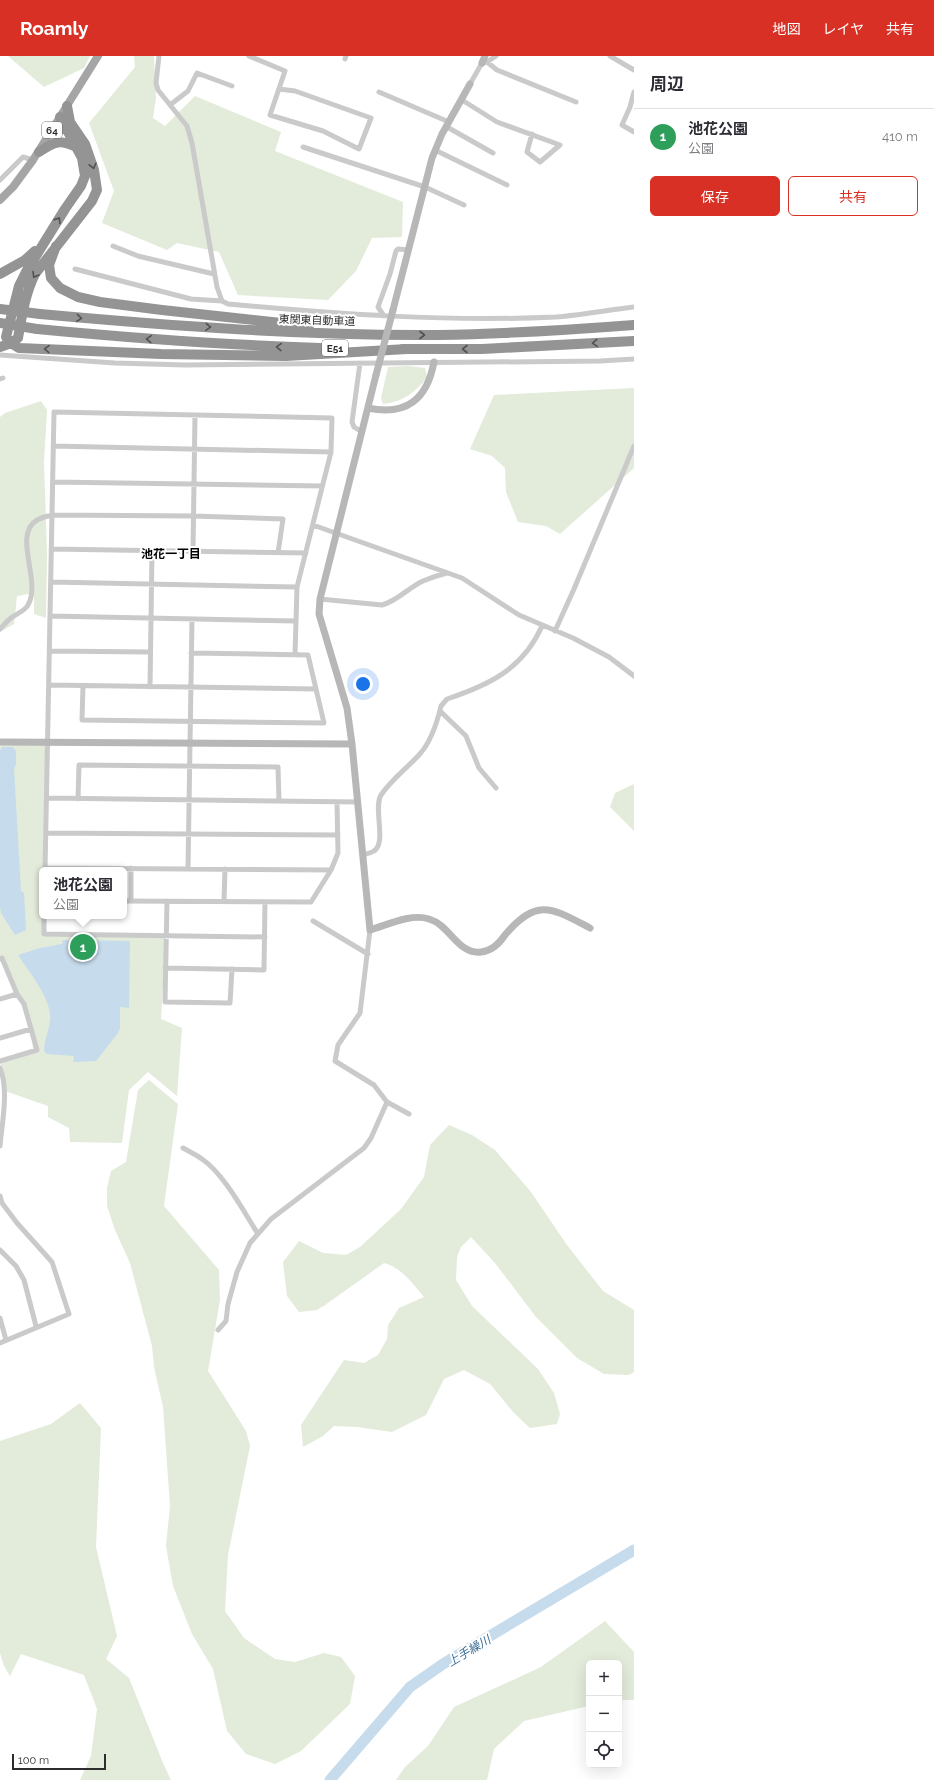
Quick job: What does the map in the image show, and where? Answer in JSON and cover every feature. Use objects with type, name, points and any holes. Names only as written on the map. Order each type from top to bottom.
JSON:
[{"type":"highway","points":[[0,346],[11,343],[18,338],[29,286],[35,274],[92,201],[97,190],[91,157],[85,144],[70,122],[67,106]]},
{"type":"highway","points":[[60,117],[78,148],[85,166],[85,176],[81,186],[44,241],[19,286],[6,337],[11,343],[19,348],[286,356],[408,349]]},
{"type":"highway","points":[[53,129],[66,128],[76,132]]},
{"type":"highway","points":[[36,156],[52,143],[61,141],[78,148]]},
{"type":"highway","points":[[0,274],[25,260],[44,241]]},
{"type":"highway","points":[[56,246],[49,265],[51,278],[60,288],[78,297],[100,302],[183,312],[393,334]]},
{"type":"highway","name":"東関東自動車道","points":[[0,309],[142,324],[393,334],[480,334],[634,325]]},
{"type":"highway","name":"E51","points":[[0,324],[37,329],[140,338],[247,345],[408,349],[482,349],[634,341]]},
{"type":"main road","name":"64","points":[[0,200],[13,187],[36,156],[98,56]]},
{"type":"street","points":[[159,56],[156,82],[158,90],[187,126],[192,143],[214,274],[222,302]]},
{"type":"street","points":[[249,56],[285,71],[270,115],[323,131],[359,149],[371,118],[295,91],[279,89]]},
{"type":"street","points":[[408,1114],[388,1102],[374,1085],[335,1061],[338,1046],[360,1013],[370,930],[352,744],[347,708],[319,614],[320,599],[376,375],[435,150],[470,84],[485,61],[496,56]]},
{"type":"street","points":[[610,56],[634,70]]},
{"type":"street","points":[[485,61],[497,70],[576,102]]},
{"type":"street","points":[[170,105],[188,91],[197,73],[232,86]]},
{"type":"street","points":[[379,92],[448,124],[493,153]]},
{"type":"street","points":[[634,92],[630,107],[622,125],[634,132]]},
{"type":"street","points":[[462,100],[497,122],[532,134],[560,145],[540,162],[526,152],[532,134]]},
{"type":"street","points":[[303,147],[425,187],[464,205]]},
{"type":"street","points":[[435,150],[507,185]]},
{"type":"street","points":[[0,180],[23,157],[36,156]]},
{"type":"street","points":[[113,246],[138,256],[214,274]]},
{"type":"street","points":[[384,316],[378,307],[390,274],[396,251],[398,249],[409,250]]},
{"type":"street","points":[[75,269],[191,299],[315,312],[384,316],[557,317],[634,307]]},
{"type":"street","points":[[0,355],[115,363],[185,365],[600,361],[634,359]]},
{"type":"street","points":[[368,408],[391,411],[421,396],[431,379],[434,362]]},
{"type":"street","points":[[360,363],[352,422],[354,427],[362,432]]},
{"type":"street","points":[[45,867],[54,412],[332,418],[331,452],[298,587],[295,655]]},
{"type":"street","points":[[193,551],[195,415]]},
{"type":"street","points":[[53,446],[331,452]]},
{"type":"street","points":[[555,631],[634,446]]},
{"type":"street","points":[[53,482],[322,486]]},
{"type":"street","points":[[0,628],[10,618],[28,607],[32,594],[33,580],[26,543],[28,530],[37,520],[52,515],[193,516],[283,519],[278,553]]},
{"type":"street","points":[[313,525],[462,578],[519,615],[609,657],[634,676]]},
{"type":"street","points":[[51,549],[306,553]]},
{"type":"street","points":[[150,687],[152,551]]},
{"type":"street","points":[[320,599],[382,605],[391,603],[423,581],[447,573]]},
{"type":"street","points":[[51,582],[298,587]]},
{"type":"street","points":[[50,616],[296,621]]},
{"type":"street","points":[[188,869],[192,619]]},
{"type":"street","points":[[363,855],[375,851],[378,846],[378,808],[380,796],[419,755],[431,738],[441,706],[447,699],[494,680],[522,658],[535,642],[542,626]]},
{"type":"street","points":[[50,651],[150,652]]},
{"type":"street","points":[[83,686],[82,720],[324,723],[308,656],[191,653]]},
{"type":"street","points":[[49,685],[316,689]]},
{"type":"street","points":[[440,711],[466,736],[480,768],[496,788]]},
{"type":"street","points":[[0,742],[352,744]]},
{"type":"street","points":[[78,799],[79,765],[190,766],[278,767],[279,801]]},
{"type":"street","points":[[47,798],[358,802]]},
{"type":"street","points":[[127,901],[311,902],[332,870],[338,854],[337,802]]},
{"type":"street","points":[[46,832],[338,835]]},
{"type":"street","points":[[127,868],[332,870]]},
{"type":"street","points":[[131,868],[131,901]]},
{"type":"street","points":[[224,902],[225,869]]},
{"type":"street","points":[[167,901],[164,1002],[230,1003],[232,969]]},
{"type":"street","points":[[165,968],[264,970],[265,902]]},
{"type":"street","points":[[370,930],[408,919],[429,918],[439,923],[462,947],[471,952],[481,952],[490,950],[498,944],[514,925],[524,917],[545,909],[556,911],[590,928]]},
{"type":"street","points":[[44,919],[44,934],[265,937]]},
{"type":"street","points":[[313,921],[368,954]]},
{"type":"street","points":[[0,959],[2,958],[17,994],[24,1004],[37,1050],[0,1061]]},
{"type":"street","points":[[0,999],[17,994]]},
{"type":"street","points":[[0,1038],[31,1029]]},
{"type":"street","points":[[0,1068],[4,1077],[4,1091],[0,1146]]},
{"type":"street","points":[[218,1330],[226,1321],[228,1304],[242,1258],[250,1244],[277,1215],[364,1148],[371,1138],[388,1102]]},
{"type":"street","points":[[183,1148],[203,1159],[214,1170],[229,1189],[258,1234]]},
{"type":"street","points":[[0,1196],[1,1204],[52,1262],[69,1314],[36,1326],[0,1343]]},
{"type":"street","points":[[0,1250],[16,1266],[24,1280],[36,1326]]},
{"type":"street","points":[[0,1318],[6,1340]]},
{"type":"green space","points":[[8,56],[90,56],[84,68],[44,87]]},
{"type":"green space","points":[[134,56],[154,56],[156,98],[153,118],[165,126],[195,96],[281,132],[275,151],[403,202],[402,237],[372,238],[356,271],[328,300],[238,295],[219,252],[177,243],[167,250],[102,223],[114,191],[89,123],[135,67]]},
{"type":"green space","points":[[408,366],[425,368],[427,377],[414,392],[403,399],[383,404],[381,398],[388,367]]},
{"type":"green space","points":[[634,388],[634,468],[560,534],[546,526],[518,522],[506,492],[505,468],[492,456],[470,449],[494,395]]},
{"type":"green space","points":[[41,401],[47,410],[44,463],[47,555],[46,618],[34,614],[34,593],[17,596],[14,624],[0,632],[0,417],[5,413]]},
{"type":"green space","points":[[0,742],[48,742],[45,867],[39,867],[39,919],[42,919],[44,934],[166,935],[161,1019],[182,1028],[177,1096],[148,1072],[129,1090],[122,1143],[70,1142],[69,1128],[48,1117],[48,1106],[5,1091],[0,1061],[33,1051],[31,1029],[24,1004],[0,959]]},
{"type":"green space","points":[[634,784],[634,831],[610,807],[615,793]]},
{"type":"green space","points":[[149,1080],[178,1104],[164,1206],[219,1270],[220,1300],[208,1371],[246,1431],[250,1446],[228,1555],[225,1611],[244,1638],[275,1659],[295,1662],[324,1653],[341,1657],[355,1676],[350,1704],[301,1751],[275,1764],[246,1754],[227,1731],[213,1669],[192,1634],[173,1586],[166,1546],[170,1506],[163,1407],[154,1367],[152,1346],[130,1263],[115,1230],[107,1206],[107,1188],[111,1171],[126,1162],[138,1090]]},
{"type":"green space","points":[[449,1125],[472,1135],[495,1150],[531,1192],[567,1245],[603,1291],[634,1310],[634,1372],[629,1375],[604,1374],[577,1358],[536,1317],[495,1263],[471,1237],[461,1247],[457,1257],[456,1280],[472,1306],[538,1369],[554,1393],[560,1414],[557,1424],[530,1428],[514,1413],[490,1384],[464,1370],[444,1379],[426,1415],[392,1432],[357,1427],[334,1426],[323,1436],[303,1447],[301,1425],[344,1360],[364,1363],[378,1355],[387,1339],[388,1325],[399,1308],[424,1297],[401,1272],[384,1263],[317,1310],[299,1312],[287,1296],[283,1262],[299,1241],[323,1253],[346,1255],[360,1247],[401,1209],[424,1177],[430,1145]]},
{"type":"green space","points":[[80,1403],[101,1428],[96,1547],[117,1636],[106,1659],[129,1678],[171,1780],[80,1780],[91,1756],[97,1709],[84,1675],[21,1654],[10,1676],[4,1666],[0,1653],[0,1441],[51,1424]]},
{"type":"green space","points":[[605,1621],[634,1652],[634,1700],[622,1700],[622,1660],[586,1660],[586,1707],[524,1721],[494,1749],[487,1780],[396,1780],[405,1767],[428,1746],[454,1707],[541,1667]]},
{"type":"water","points":[[2,747],[13,747],[16,751],[16,765],[14,768],[21,891],[24,893],[26,930],[15,935],[1,913],[0,907],[0,751]]},
{"type":"water","points":[[63,940],[130,941],[129,1008],[120,1007],[120,1028],[118,1033],[96,1061],[73,1062],[74,1056],[47,1054],[44,1051],[50,1021],[48,1004],[39,986],[18,955],[40,948],[62,944]]},
{"type":"waterway","name":"上手繰川","points":[[330,1780],[410,1687],[443,1664],[634,1550]]},
{"type":"place","name":"池花公園","points":[[83,947]]},
{"type":"district","name":"池花一丁目","points":[[171,554]]}]
